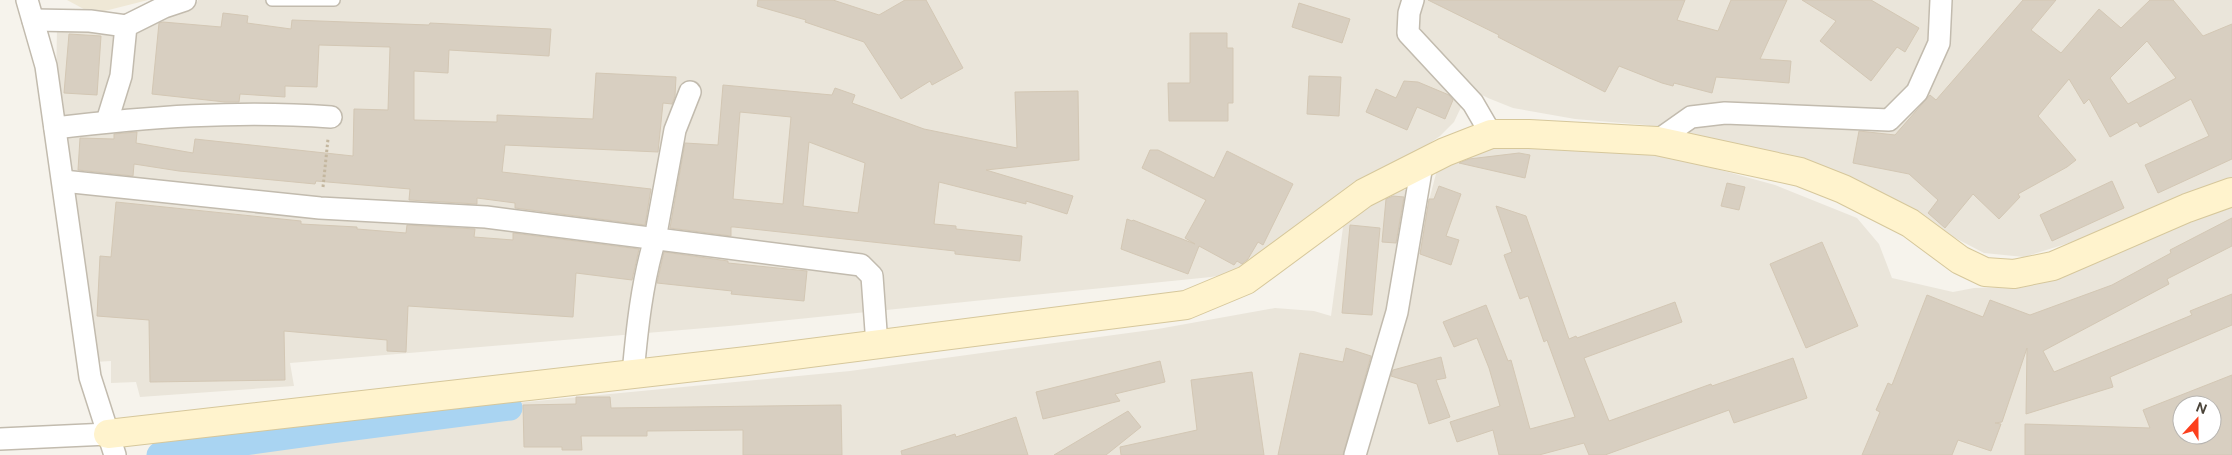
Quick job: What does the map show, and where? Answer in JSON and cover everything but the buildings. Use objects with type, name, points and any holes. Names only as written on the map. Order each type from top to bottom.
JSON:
[{"type":"street","points":[[112,444],[90,377],[46,66],[30,10],[126,26],[164,7],[185,0]]},
{"type":"street","points":[[1413,0],[1408,33],[1473,103],[1491,134]]},
{"type":"street","points":[[1656,141],[1691,117],[1725,113],[1889,120],[1917,92],[1939,43],[1940,0]]},
{"type":"street","points":[[107,121],[120,76],[126,26]]},
{"type":"street","points":[[633,374],[636,337],[650,255],[656,239],[675,130],[690,92]]},
{"type":"street","points":[[55,128],[107,121],[277,113],[331,117]]},
{"type":"street","points":[[0,439],[112,444],[633,374],[1186,305],[1246,280],[1364,193],[1422,166],[1445,152],[1491,134],[1538,134],[1656,141],[1800,172],[1844,188],[1910,223],[1960,260],[1985,272],[2014,274],[2053,266],[2187,208],[2232,192]]},
{"type":"street","points":[[1355,455],[1397,312],[1422,166]]},
{"type":"street","points":[[63,181],[320,208],[486,217],[861,265],[872,276],[877,344]]},
{"type":"lane","points":[[272,0],[334,0]]},
{"type":"path","points":[[320,208],[331,117]]},
{"type":"shaded area","points":[[67,0],[148,0],[93,14]]},
{"type":"shaded area","points":[[198,0],[1403,0],[1398,16],[1406,46],[1453,90],[1463,103],[1454,122],[1440,136],[1245,271],[1211,277],[729,326],[290,363],[294,386],[140,397],[136,382],[111,383],[111,361],[95,362],[56,86],[57,28],[163,15],[196,4]]},
{"type":"shaded area","points":[[1418,0],[2232,0],[2232,183],[2123,226],[2024,257],[1984,253],[1848,182],[1646,125],[1575,119],[1513,108],[1488,98],[1478,93],[1429,41],[1416,22]]},
{"type":"shaded area","points":[[1496,145],[1536,145],[1673,157],[1775,185],[1857,218],[1879,244],[1892,278],[1953,292],[1974,288],[2009,287],[2232,206],[2232,455],[1363,455],[1438,166]]},
{"type":"shaded area","points":[[1385,190],[1410,190],[1378,357],[1350,455],[197,455],[328,435],[515,411],[516,403],[850,371],[1158,329],[1275,308],[1314,311],[1331,316],[1344,220]]},
{"type":"waterway","points":[[159,455],[510,408]]}]
